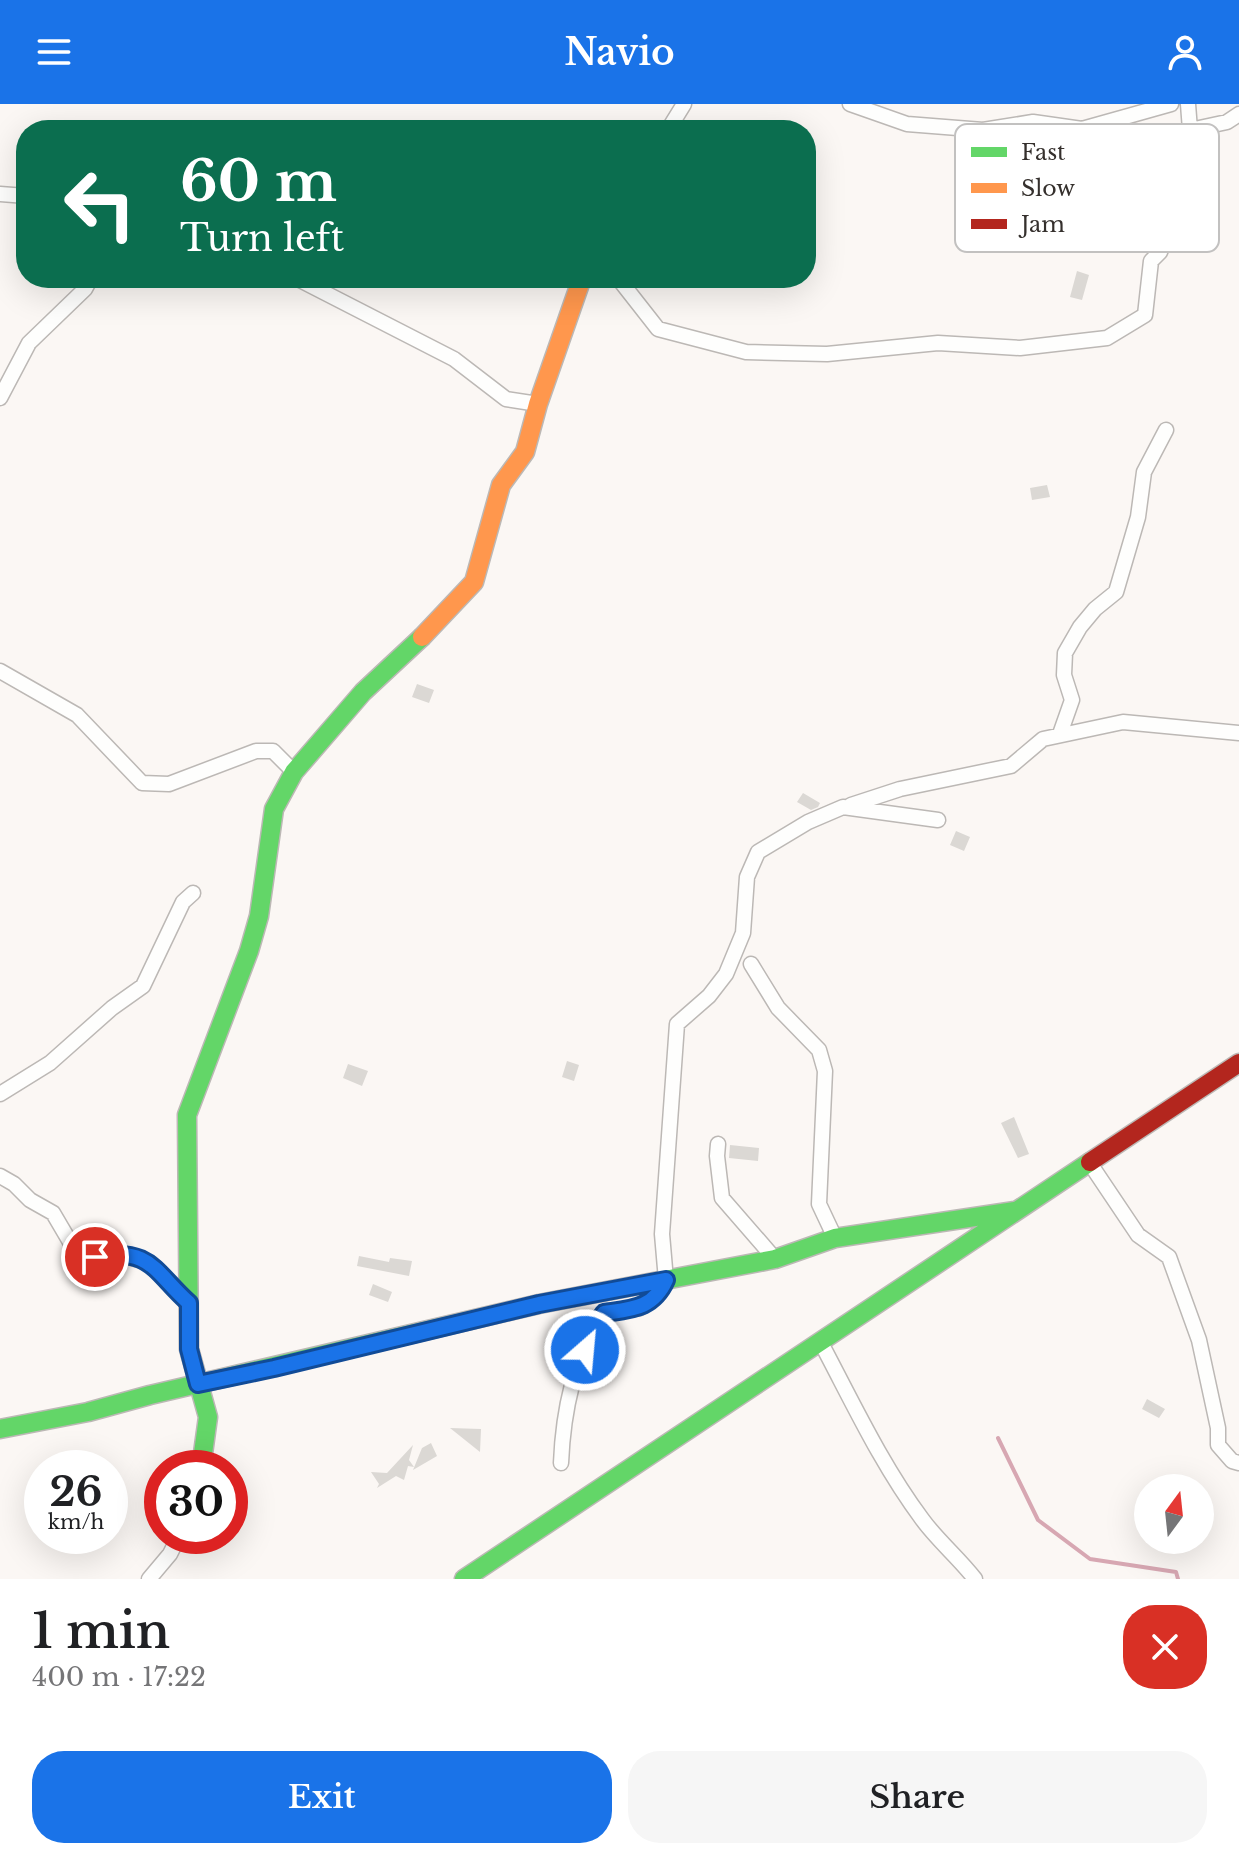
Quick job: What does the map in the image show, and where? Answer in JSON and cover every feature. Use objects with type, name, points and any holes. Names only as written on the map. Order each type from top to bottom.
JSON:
[{"type":"street","points":[[850,104],[907,124],[955,128]]},
{"type":"street","points":[[1100,124],[1171,104]]},
{"type":"street","points":[[1188,104],[1190,124]]},
{"type":"street","points":[[1218,124],[1239,114]]},
{"type":"street","points":[[1020,124],[1047,124]]},
{"type":"street","points":[[626,288],[658,329],[746,352],[827,354],[938,343],[1020,348],[1107,338],[1145,315],[1151,261],[1160,252]]},
{"type":"street","points":[[0,398],[29,343],[86,288]]},
{"type":"street","points":[[316,288],[454,359],[506,399],[538,404]]},
{"type":"street","points":[[203,1450],[208,1417],[189,1349],[187,1115],[249,951],[259,916],[274,809],[294,772],[363,692],[440,620],[474,582],[501,485],[525,452],[538,404],[579,288]]},
{"type":"street","points":[[1060,734],[1072,700],[1064,675],[1065,653],[1095,609],[1116,592],[1138,517],[1144,472],[1166,430]]},
{"type":"street","points":[[0,671],[77,715],[142,783],[169,784],[256,751],[273,751],[294,772]]},
{"type":"street","points":[[561,1463],[563,1422],[591,1331],[604,1313],[640,1308],[660,1291],[666,1280],[663,1220],[677,1024],[709,996],[726,974],[743,933],[747,877],[758,852],[808,822],[843,807],[900,789],[1011,766],[1043,739],[1060,734],[1123,722],[1239,733]]},
{"type":"street","points":[[843,807],[938,820]]},
{"type":"street","points":[[0,1094],[50,1063],[112,1008],[143,986],[183,902],[193,893]]},
{"type":"street","points":[[751,964],[778,1008],[819,1050],[825,1071],[819,1204],[835,1238]]},
{"type":"street","points":[[464,1579],[1239,1063]]},
{"type":"street","points":[[718,1144],[722,1198],[775,1259]]},
{"type":"street","points":[[1089,1162],[1138,1235],[1169,1257],[1199,1340],[1218,1428],[1218,1445],[1232,1461],[1239,1463]]},
{"type":"street","points":[[0,1176],[14,1184],[30,1200],[53,1213],[73,1247],[95,1257],[119,1254],[152,1264],[189,1303]]},
{"type":"street","points":[[0,1429],[88,1412],[539,1304],[775,1259],[835,1238],[1015,1211]]},
{"type":"street","points":[[820,1341],[873,1440],[923,1521],[958,1556],[975,1579]]},
{"type":"street","points":[[149,1579],[170,1554]]},
{"type":"building","points":[[1077,271],[1089,275],[1082,300],[1070,297]]},
{"type":"building","points":[[1047,485],[1050,497],[1032,500],[1030,488]]},
{"type":"building","points":[[417,684],[434,690],[429,703],[412,697]]},
{"type":"building","points":[[803,793],[820,803],[818,807],[811,810],[797,802]]},
{"type":"building","points":[[956,831],[970,837],[964,851],[950,845]]},
{"type":"building","points":[[567,1061],[579,1065],[574,1081],[562,1077]]},
{"type":"building","points":[[348,1064],[368,1071],[362,1086],[343,1078]]},
{"type":"building","points":[[1014,1117],[1029,1154],[1018,1158],[1001,1123]]},
{"type":"building","points":[[730,1145],[759,1148],[758,1161],[729,1158]]},
{"type":"building","points":[[359,1256],[389,1262],[390,1258],[412,1261],[409,1276],[357,1266]]},
{"type":"building","points":[[373,1284],[392,1292],[388,1302],[369,1295]]},
{"type":"building","points":[[1147,1399],[1165,1409],[1159,1418],[1142,1409]]},
{"type":"building","points":[[450,1428],[481,1429],[480,1452]]},
{"type":"building","points":[[431,1443],[437,1456],[413,1470],[422,1448]]},
{"type":"building","points":[[413,1445],[409,1460],[414,1467],[408,1466],[404,1480],[396,1476],[377,1488],[379,1484],[371,1472],[387,1473]]},
{"type":"waterway","points":[[998,1438],[1038,1520],[1090,1559],[1176,1572],[1178,1579]]},
{"type":"traffic: fast","points":[[203,1450],[208,1417],[189,1349],[187,1115],[249,951],[259,916],[274,809],[294,772],[363,692],[422,637]]},
{"type":"traffic: fast","points":[[464,1579],[1090,1162]]},
{"type":"traffic: fast","points":[[0,1429],[88,1412],[539,1304],[775,1259],[835,1238],[1015,1211]]},
{"type":"traffic: slow","points":[[422,637],[474,582],[501,485],[525,452],[538,404],[579,288]]},
{"type":"traffic: jam","points":[[1090,1162],[1239,1063]]},
{"type":"route","points":[[95,1257],[119,1254],[152,1264],[189,1303],[189,1349],[198,1384],[539,1304],[666,1280],[660,1291],[640,1308],[604,1313],[591,1331],[585,1350]]}]
